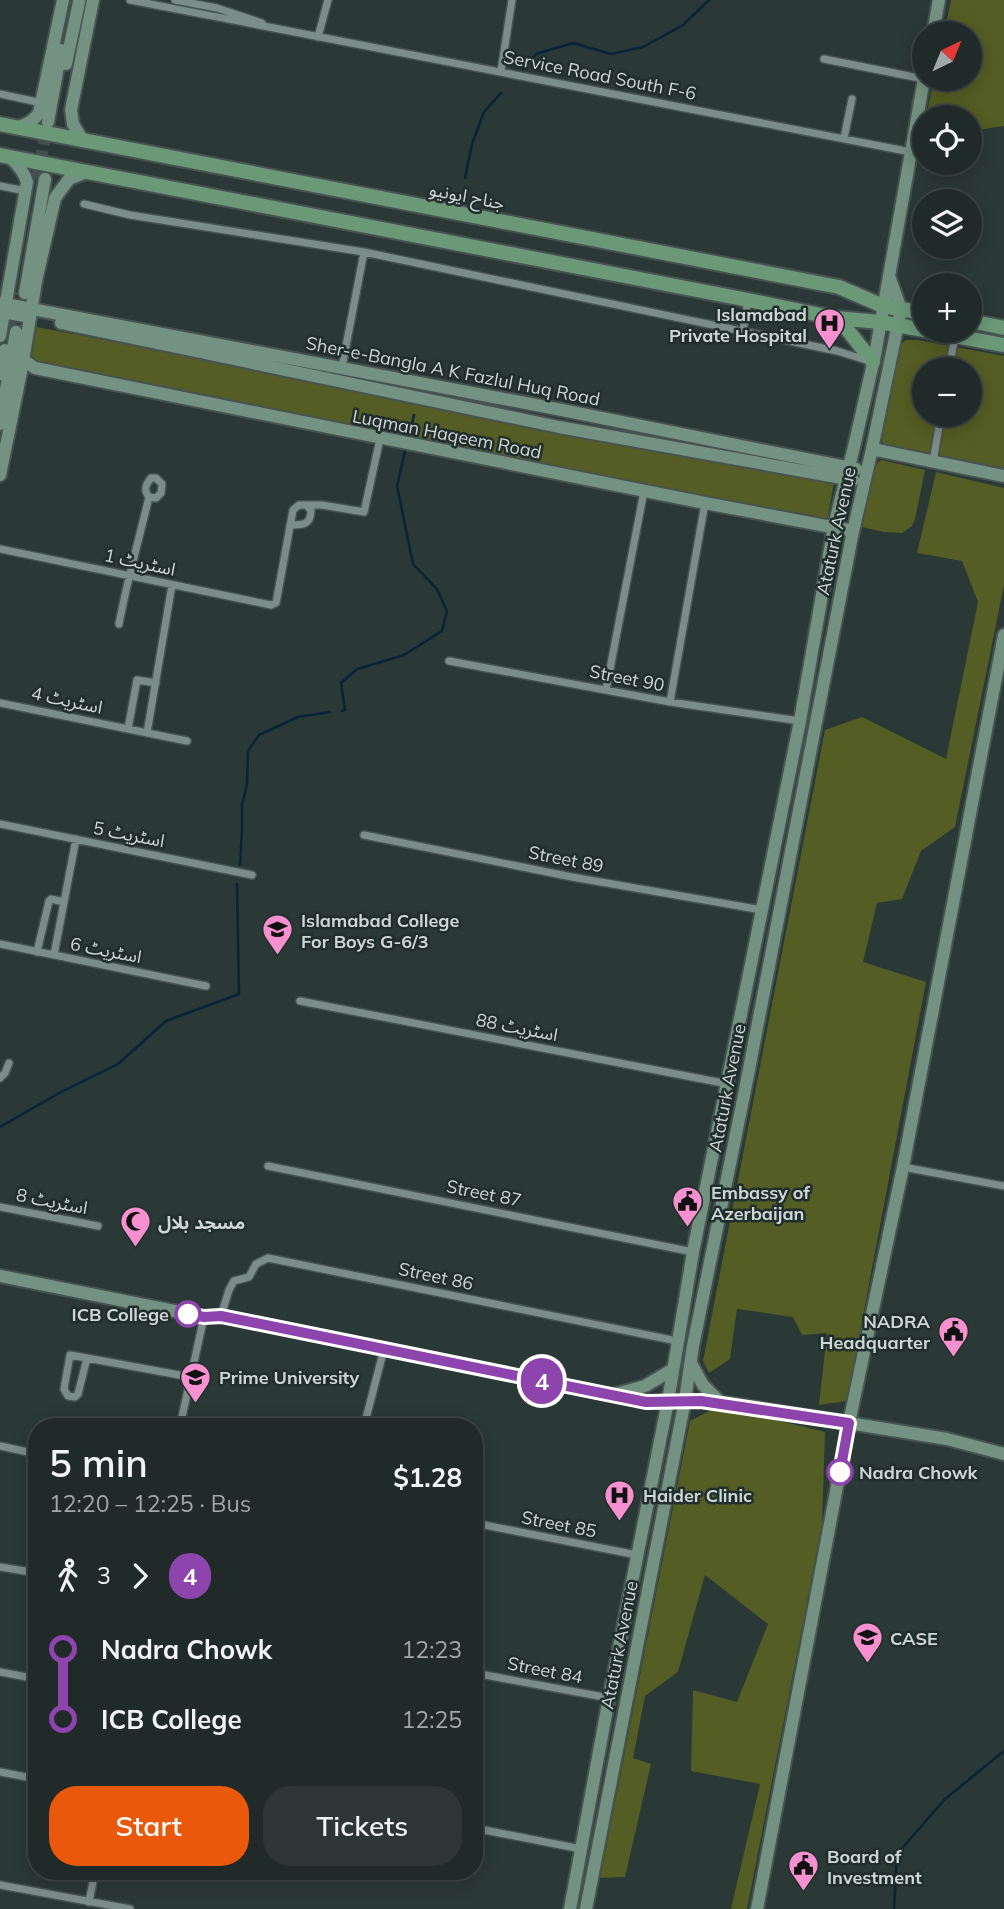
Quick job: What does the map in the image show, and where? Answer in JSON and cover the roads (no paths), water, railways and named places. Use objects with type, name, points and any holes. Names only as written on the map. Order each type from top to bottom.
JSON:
[{"type":"main road","name":"جناح ایونیو","points":[[0,124],[839,287],[883,306],[912,311]]},
{"type":"main road","points":[[5,156],[835,318],[912,328]]},
{"type":"main road","points":[[835,318],[873,362]]},
{"type":"main road","points":[[982,323],[1004,328]]},
{"type":"main road","points":[[982,341],[1004,345]]},
{"type":"street","points":[[17,128],[36,118],[42,103],[63,0]]},
{"type":"street","points":[[83,141],[73,124],[71,110],[93,0]]},
{"type":"street","name":"Service Road South F-6","points":[[130,0],[911,152]]},
{"type":"street","name":"Service Road South F-6","points":[[175,0],[217,8],[282,30]]},
{"type":"street","points":[[318,37],[328,0]]},
{"type":"street","points":[[502,71],[512,0]]},
{"type":"street","points":[[935,21],[939,0]]},
{"type":"street","points":[[51,122],[74,1]]},
{"type":"street","points":[[824,59],[912,77]]},
{"type":"street","name":"Ataturk Avenue","points":[[570,1909],[668,1401],[693,1252],[800,722],[834,526],[873,362],[922,91]]},
{"type":"street","points":[[0,94],[42,103]]},
{"type":"street","points":[[844,138],[852,99]]},
{"type":"street","points":[[5,156],[25,176],[26,191],[13,288]]},
{"type":"street","points":[[0,475],[55,198],[69,179],[88,172]]},
{"type":"street","points":[[0,424],[8,332],[3,308],[13,288],[41,180]]},
{"type":"street","points":[[0,186],[26,191]]},
{"type":"street","points":[[84,204],[130,215],[364,252],[837,351],[873,362]]},
{"type":"street","points":[[342,368],[364,252]]},
{"type":"street","points":[[888,276],[901,309]]},
{"type":"street","points":[[743,331],[748,300]]},
{"type":"street","points":[[3,308],[31,313]]},
{"type":"street","name":"Ataturk Avenue","points":[[586,1909],[853,531],[901,309]]},
{"type":"street","name":"Sher-e-Bangla A K Fazlul Huq Road","points":[[31,313],[342,368],[865,477]]},
{"type":"street","name":"Sher-e-Bangla A K Fazlul Huq Road","points":[[31,313],[559,427],[847,473]]},
{"type":"street","points":[[0,374],[8,332]]},
{"type":"street","name":"Luqman Haqeem Road","points":[[23,360],[35,368],[380,439],[853,531]]},
{"type":"street","points":[[20,374],[35,368]]},
{"type":"street","points":[[933,461],[939,427]]},
{"type":"street","points":[[306,505],[311,510],[309,522],[305,525],[290,525],[293,510],[299,505],[306,505],[322,505],[364,512],[380,439]]},
{"type":"street","points":[[872,449],[1004,476]]},
{"type":"street","points":[[606,690],[644,491]]},
{"type":"street","points":[[119,624],[128,575],[149,497]]},
{"type":"street","points":[[670,702],[705,503]]},
{"type":"street","name":"اسٹریٹ 1","points":[[0,549],[274,605],[290,525]]},
{"type":"street","points":[[147,733],[172,585]]},
{"type":"street","points":[[757,1909],[849,1423],[903,1167],[1004,635]]},
{"type":"street","name":"Street 90","points":[[449,661],[670,702],[800,722]]},
{"type":"street","points":[[128,729],[137,680],[156,683]]},
{"type":"street","name":"اسٹریٹ 4","points":[[0,703],[187,741]]},
{"type":"street","name":"اسٹریٹ 5","points":[[0,824],[252,875]]},
{"type":"street","name":"Street 89","points":[[364,835],[572,877],[762,910]]},
{"type":"street","points":[[54,955],[76,839]]},
{"type":"street","points":[[37,952],[49,901],[51,899],[64,902]]},
{"type":"street","name":"اسٹریٹ 6","points":[[0,944],[206,986]]},
{"type":"street","points":[[754,946],[771,949]]},
{"type":"street","name":"اسٹریٹ 88","points":[[300,1001],[727,1084]]},
{"type":"street","points":[[0,1078],[9,1063]]},
{"type":"street","name":"Street 87","points":[[268,1166],[693,1252]]},
{"type":"street","points":[[903,1167],[1004,1186]]},
{"type":"street","name":"اسٹریٹ 8","points":[[0,1207],[98,1226]]},
{"type":"street","name":"Street 86","points":[[221,1316],[234,1282],[249,1277],[256,1264],[268,1258],[677,1341]]},
{"type":"street","points":[[0,1276],[204,1317],[221,1316],[646,1402],[685,1400],[721,1403],[947,1439],[1004,1454]]},
{"type":"street","points":[[182,1418],[204,1317]]},
{"type":"street","points":[[366,1418],[384,1349]]},
{"type":"street","points":[[87,1358],[78,1394],[75,1397],[68,1396],[64,1390],[70,1355],[87,1358],[190,1377]]},
{"type":"street","points":[[691,1363],[703,1385],[721,1403]]},
{"type":"street","points":[[613,1395],[645,1386],[672,1370]]},
{"type":"street","points":[[0,1446],[28,1452]]},
{"type":"street","name":"Street 85","points":[[483,1525],[637,1555]]},
{"type":"street","points":[[0,1567],[28,1572]]},
{"type":"street","points":[[0,1672],[28,1677]]},
{"type":"street","name":"Street 84","points":[[483,1675],[609,1698]]},
{"type":"street","points":[[0,1772],[28,1777]]},
{"type":"street","points":[[483,1830],[581,1849]]},
{"type":"street","points":[[89,1902],[93,1880]]},
{"type":"street","points":[[575,1884],[591,1886]]},
{"type":"street","points":[[0,1885],[130,1909]]},
{"type":"waterway","points":[[523,69],[536,54],[573,43],[611,54],[643,47],[683,25],[709,0]]},
{"type":"waterway","points":[[465,178],[472,144],[484,112],[501,93]]},
{"type":"waterway","points":[[409,437],[414,415]]},
{"type":"waterway","points":[[342,711],[345,710],[341,683],[357,669],[404,655],[442,631],[447,611],[437,589],[413,564],[397,486],[405,451]]},
{"type":"waterway","points":[[240,865],[242,805],[247,784],[248,751],[259,735],[298,717],[330,712]]},
{"type":"waterway","points":[[0,1127],[61,1092],[118,1064],[166,1021],[239,994],[237,884]]},
{"type":"waterway","points":[[894,1909],[897,1854],[945,1799],[1004,1751]]},
{"type":"tunnel","points":[[37,180],[47,125]]},
{"type":"tunnel","points":[[9,330],[16,292]]},
{"type":"place","name":"Islamabad Private Hospital","points":[[830,351]]},
{"type":"place","name":"Islamabad College For Boys G-6/3","points":[[278,957]]},
{"type":"place","name":"Embassy of Azerbaijan","points":[[688,1229]]},
{"type":"place","name":"مسجد بلال","points":[[135,1249]]},
{"type":"place","name":"ICB College","points":[[188,1314]]},
{"type":"place","name":"NADRA Headquarter","points":[[953,1358]]},
{"type":"place","name":"Prime University","points":[[196,1404]]},
{"type":"place","name":"Nadra Chowk","points":[[840,1472]]},
{"type":"place","name":"Haider Clinic","points":[[620,1522]]},
{"type":"place","name":"CASE","points":[[867,1665]]},
{"type":"place","name":"Board of Investment","points":[[804,1893]]}]
